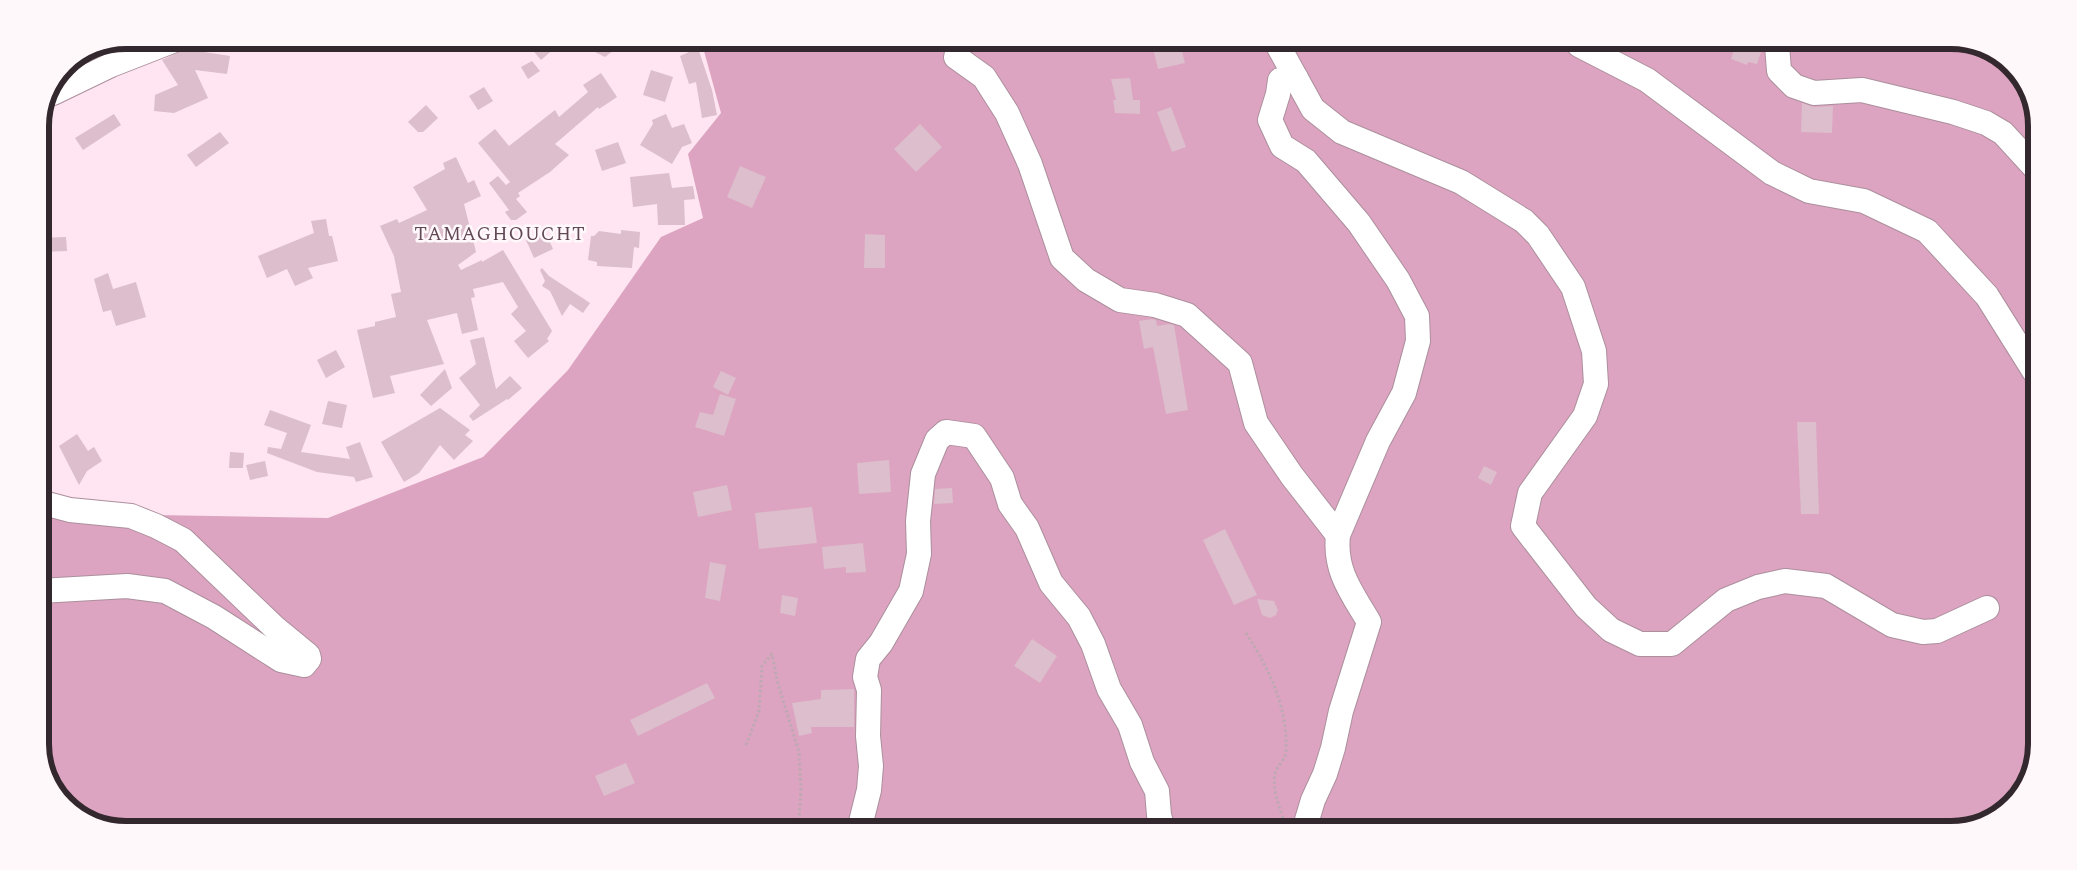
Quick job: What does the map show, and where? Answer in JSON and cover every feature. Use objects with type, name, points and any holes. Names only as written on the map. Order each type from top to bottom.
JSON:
[{"type":"street","points":[[58,91],[111,65],[152,49]]},
{"type":"street","points":[[1280,49],[1313,109],[1342,132],[1461,182],[1524,221],[1538,235],[1572,287],[1594,351],[1596,384],[1585,416],[1530,493],[1523,526],[1586,607],[1611,630],[1640,644],[1672,644],[1726,600],[1758,586],[1785,582],[1826,586],[1892,625],[1923,632],[1937,631],[1986,608]]},
{"type":"street","points":[[1587,49],[1647,80],[1772,173],[1809,191],[1864,201],[1927,231],[1987,296],[2028,361]]},
{"type":"street","points":[[1777,49],[1779,70],[1794,86],[1814,93],[1862,90],[1953,112],[1978,120],[2003,133],[2028,160]]},
{"type":"street","points":[[956,57],[984,77],[1007,113],[1030,164],[1062,258],[1086,280],[1120,300],[1155,305],[1187,316],[1240,363],[1256,423],[1292,476],[1338,535]]},
{"type":"street","points":[[1296,78],[1280,80],[1270,120],[1282,146],[1306,161],[1359,223],[1398,280],[1417,316],[1418,342],[1404,393],[1378,440],[1338,535],[1336,549],[1342,576],[1369,622],[1341,710],[1325,774],[1313,800],[1307,821]]},
{"type":"street","points":[[861,821],[869,790],[871,766],[868,736],[869,690],[866,677],[868,659],[881,643],[911,591],[919,554],[918,521],[923,474],[937,440],[946,432],[974,436],[1002,478],[1010,504],[1027,528],[1051,583],[1079,617],[1093,644],[1109,689],[1130,725],[1142,762],[1157,791],[1161,821]]},
{"type":"street","points":[[49,504],[70,510],[131,516],[183,540],[274,627],[308,655],[308,662],[304,665],[281,660],[214,617],[165,591],[127,586],[49,590]]},
{"type":"path","points":[[1246,633],[1268,668],[1286,724],[1286,754],[1275,774],[1278,805],[1284,821]]},
{"type":"path","points":[[746,745],[759,711],[762,666],[772,654],[778,684],[799,752],[801,790],[799,821]]},
{"type":"shaded area","points":[[703,49],[1951,49],[1966,50],[1990,59],[2006,71],[2018,87],[2026,106],[2028,121],[2028,744],[2027,759],[2018,783],[2009,795],[1994,808],[1976,817],[1961,821],[126,821],[111,820],[87,811],[68,795],[53,769],[49,749],[49,513],[328,518],[483,457],[568,370],[661,237],[703,218],[688,154],[721,113]]},
{"type":"building","points":[[185,49],[230,56],[227,74],[195,70],[208,98],[174,113],[154,111],[155,95],[178,85],[162,60]]},
{"type":"building","points":[[532,49],[554,49],[541,60]]},
{"type":"building","points":[[589,49],[615,49],[605,57]]},
{"type":"building","points":[[698,49],[712,90],[717,115],[702,118],[696,82],[689,84],[680,56]]},
{"type":"building","points":[[1153,49],[1181,49],[1185,63],[1158,69]]},
{"type":"building","points":[[1734,49],[1762,49],[1757,64],[1748,62],[1747,65],[1731,59]]},
{"type":"building","points":[[532,61],[540,71],[528,79],[521,67]]},
{"type":"building","points":[[651,70],[673,77],[665,102],[643,95]]},
{"type":"building","points":[[601,73],[617,97],[599,109],[598,107],[555,144],[569,155],[550,172],[518,193],[520,196],[516,199],[527,212],[516,220],[511,220],[505,212],[509,210],[489,183],[498,176],[506,185],[510,182],[478,143],[495,129],[509,146],[555,110],[559,117],[588,92],[583,85]]},
{"type":"building","points":[[1130,78],[1133,100],[1140,100],[1140,114],[1115,113],[1113,100],[1116,100],[1111,79]]},
{"type":"building","points":[[484,87],[493,101],[478,110],[469,96]]},
{"type":"building","points":[[1802,103],[1814,107],[1833,106],[1832,133],[1801,132]]},
{"type":"building","points":[[426,105],[438,118],[423,132],[418,132],[408,122]]},
{"type":"building","points":[[1171,107],[1186,147],[1172,152],[1157,112]]},
{"type":"building","points":[[114,114],[121,125],[83,150],[75,138]]},
{"type":"building","points":[[666,114],[672,128],[684,124],[692,143],[682,147],[672,164],[640,145],[653,124],[652,120]]},
{"type":"building","points":[[920,124],[942,147],[916,172],[894,149]]},
{"type":"building","points":[[220,132],[229,143],[196,167],[187,155]]},
{"type":"building","points":[[618,142],[626,163],[602,171],[595,150]]},
{"type":"building","points":[[456,157],[468,183],[474,180],[481,196],[464,204],[476,252],[458,265],[461,270],[482,260],[482,262],[503,250],[552,331],[547,339],[549,341],[528,358],[514,341],[526,331],[511,314],[518,307],[503,282],[473,289],[475,297],[471,298],[478,330],[462,334],[457,313],[427,320],[444,364],[390,376],[395,393],[373,398],[357,330],[375,326],[375,322],[396,317],[391,294],[401,292],[394,256],[380,226],[397,219],[399,223],[427,210],[413,187],[445,169],[443,163]]},
{"type":"building","points":[[740,166],[766,177],[752,208],[727,197]]},
{"type":"building","points":[[669,173],[672,188],[693,186],[695,199],[684,200],[685,225],[658,225],[657,204],[633,207],[630,177]]},
{"type":"building","points":[[326,219],[329,236],[332,236],[338,261],[308,268],[313,278],[295,286],[287,269],[267,278],[258,256],[314,233],[311,221]]},
{"type":"building","points":[[621,230],[640,232],[639,248],[634,247],[632,268],[597,266],[597,262],[588,260],[591,236],[594,236],[599,231],[621,234]]},
{"type":"building","points":[[545,231],[553,249],[534,258],[526,240]]},
{"type":"building","points":[[865,234],[885,235],[885,268],[864,268]]},
{"type":"building","points":[[66,237],[67,251],[49,252],[49,238]]},
{"type":"building","points":[[542,268],[549,276],[590,303],[583,313],[570,304],[562,316],[550,291],[542,286],[545,281],[540,270]]},
{"type":"building","points":[[108,273],[113,289],[136,282],[146,317],[116,326],[111,310],[103,312],[94,279]]},
{"type":"building","points":[[1156,320],[1157,326],[1174,325],[1188,410],[1166,414],[1153,347],[1144,349],[1139,321]]},
{"type":"building","points":[[484,337],[496,389],[510,376],[522,388],[508,400],[473,421],[469,416],[480,405],[459,378],[476,364],[470,340]]},
{"type":"building","points":[[336,350],[345,367],[326,378],[317,360]]},
{"type":"building","points":[[445,369],[452,388],[431,406],[420,395]]},
{"type":"building","points":[[721,371],[736,378],[728,395],[713,387]]},
{"type":"building","points":[[720,394],[736,399],[724,436],[695,427],[700,412],[713,415]]},
{"type":"building","points":[[328,401],[347,405],[342,428],[322,424]]},
{"type":"building","points":[[440,408],[470,430],[465,435],[473,441],[454,460],[440,445],[419,473],[404,482],[381,442]]},
{"type":"building","points":[[270,410],[311,425],[301,452],[350,459],[346,447],[360,442],[373,477],[356,482],[354,477],[317,472],[267,453],[268,447],[281,449],[287,433],[264,425]]},
{"type":"building","points":[[1797,422],[1816,422],[1819,514],[1801,514]]},
{"type":"building","points":[[77,434],[88,451],[94,447],[102,461],[87,471],[79,485],[59,446]]},
{"type":"building","points":[[230,452],[244,453],[243,468],[229,468]]},
{"type":"building","points":[[889,460],[891,492],[859,494],[857,463]]},
{"type":"building","points":[[265,461],[268,476],[250,480],[246,465]]},
{"type":"building","points":[[1484,466],[1497,472],[1491,485],[1478,478]]},
{"type":"building","points":[[727,485],[732,510],[698,517],[693,492]]},
{"type":"building","points":[[952,488],[953,503],[934,504],[935,489]]},
{"type":"building","points":[[812,507],[817,543],[759,549],[755,513]]},
{"type":"building","points":[[1225,529],[1257,595],[1234,605],[1203,540]]},
{"type":"building","points":[[863,543],[866,572],[846,573],[846,567],[824,569],[822,547]]},
{"type":"building","points":[[710,562],[726,565],[720,601],[705,598]]},
{"type":"building","points":[[782,595],[798,598],[795,616],[780,613]]},
{"type":"building","points":[[1257,599],[1274,601],[1278,610],[1276,615],[1270,618],[1262,615]]},
{"type":"building","points":[[1032,639],[1057,656],[1040,683],[1014,666]]},
{"type":"building","points":[[707,683],[715,698],[638,736],[630,720]]},
{"type":"building","points":[[854,689],[854,727],[811,727],[812,733],[799,736],[792,703],[821,699],[821,690]]},
{"type":"building","points":[[626,763],[635,783],[604,796],[595,776]]},
{"type":"district","name":"TAMAGHOUCHT","points":[[500,234]]}]
